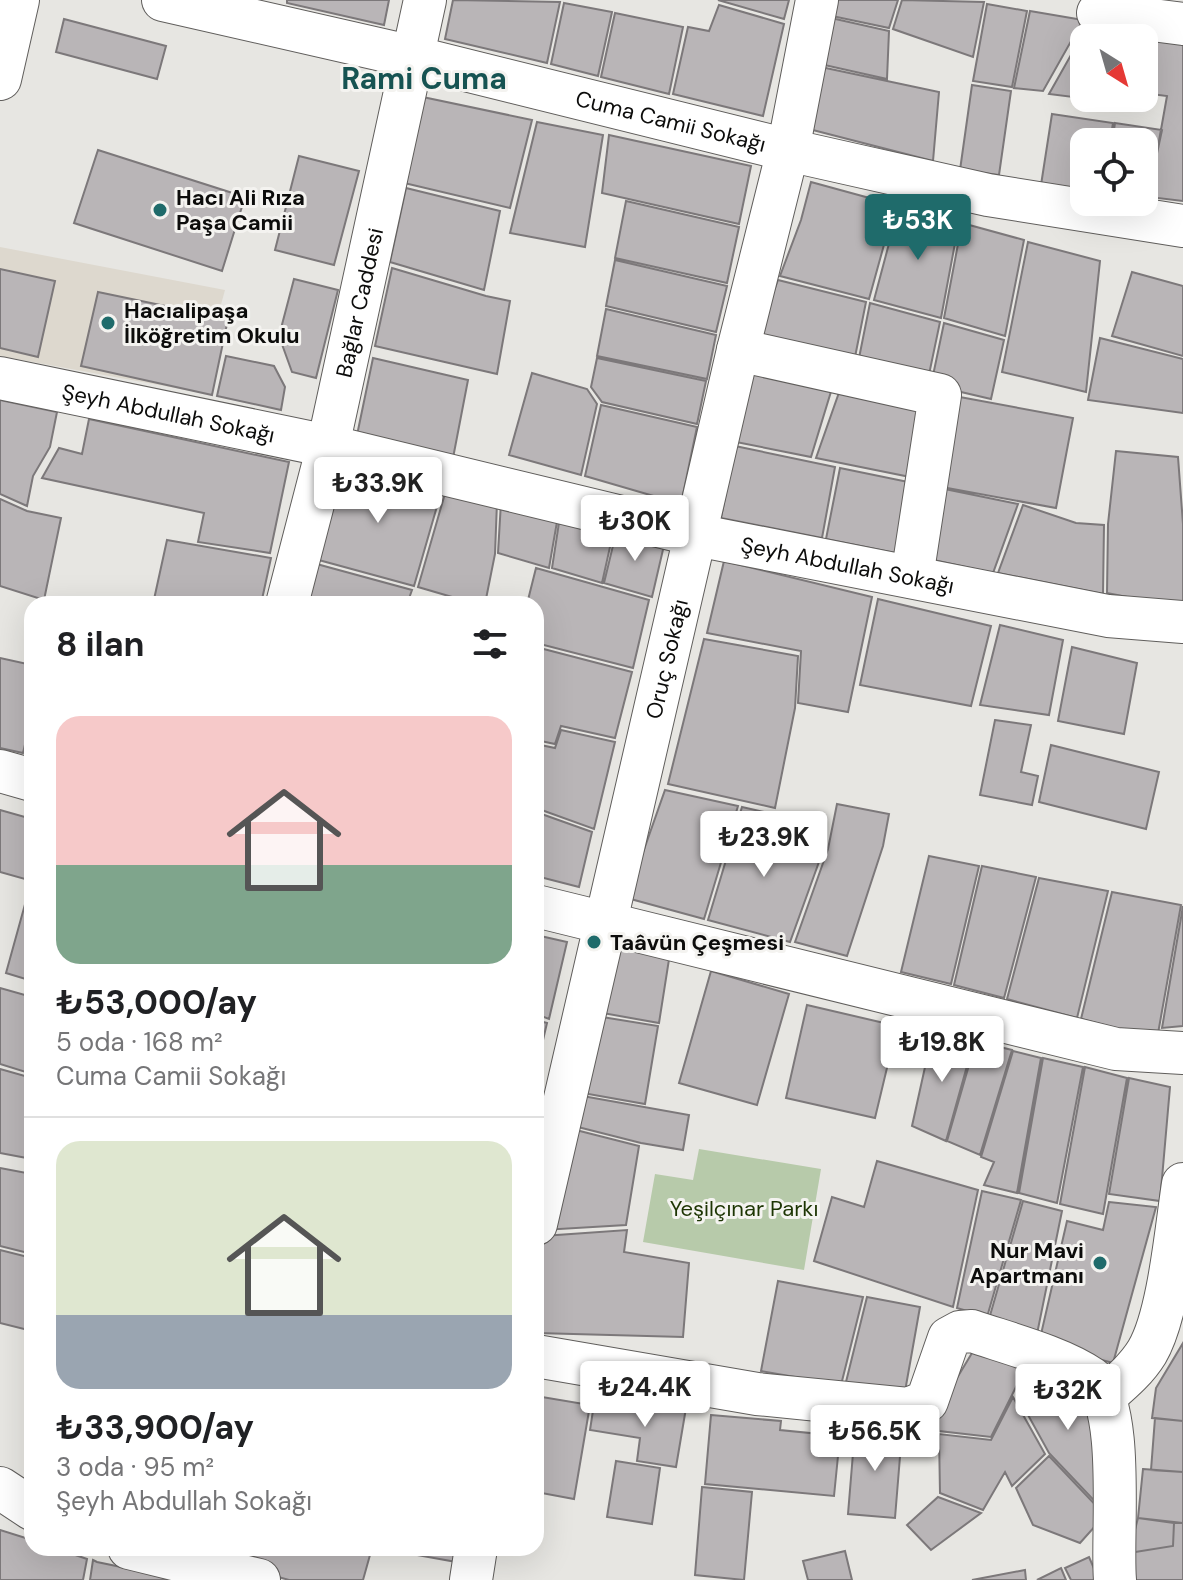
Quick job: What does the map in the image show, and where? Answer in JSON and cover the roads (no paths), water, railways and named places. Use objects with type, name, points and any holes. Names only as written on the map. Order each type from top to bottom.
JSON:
[{"type":"street","points":[[0,79],[18,0]]},
{"type":"street","name":"Cuma Camii Sokağı","points":[[163,0],[988,195],[1183,226]]},
{"type":"street","name":"Bağlar Caddesi","points":[[289,596],[328,446],[425,0]]},
{"type":"street","name":"Oruç Sokağı","points":[[544,1190],[738,350],[788,150],[817,0]]},
{"type":"street","points":[[1098,13],[1183,24]]},
{"type":"street","points":[[738,350],[940,395],[912,577]]},
{"type":"street","name":"Şeyh Abdullah Sokağı","points":[[0,378],[328,446],[696,535],[1108,616],[1183,622]]},
{"type":"street","points":[[0,771],[24,778]]},
{"type":"street","points":[[544,908],[1116,1049],[1183,1053]]},
{"type":"street","points":[[1104,1397],[1133,1371],[1148,1351],[1167,1284],[1183,1184]]},
{"type":"street","points":[[544,1357],[757,1394],[908,1409],[927,1401],[949,1338],[960,1332],[972,1331],[1051,1359],[1093,1379],[1104,1397],[1114,1442],[1115,1580]]},
{"type":"street","points":[[0,1488],[24,1504]]},
{"type":"street","points":[[162,1556],[259,1580]]},
{"type":"street","points":[[471,1580],[475,1556]]},
{"type":"place","name":"Hacı Ali Rıza Paşa Camii","points":[[160,210]]},
{"type":"place","name":"Hacıalipaşa İlköğretim Okulu","points":[[108,323]]},
{"type":"place","name":"Taâvün Çeşmesi","points":[[594,942]]},
{"type":"place","name":"Nur Mavi Apartmanı","points":[[1100,1263]]},
{"type":"district","name":"Rami Cuma","points":[[424,78]]},
{"type":"park label","name":"Yeşilçınar Parkı","points":[[744,1208]]}]
